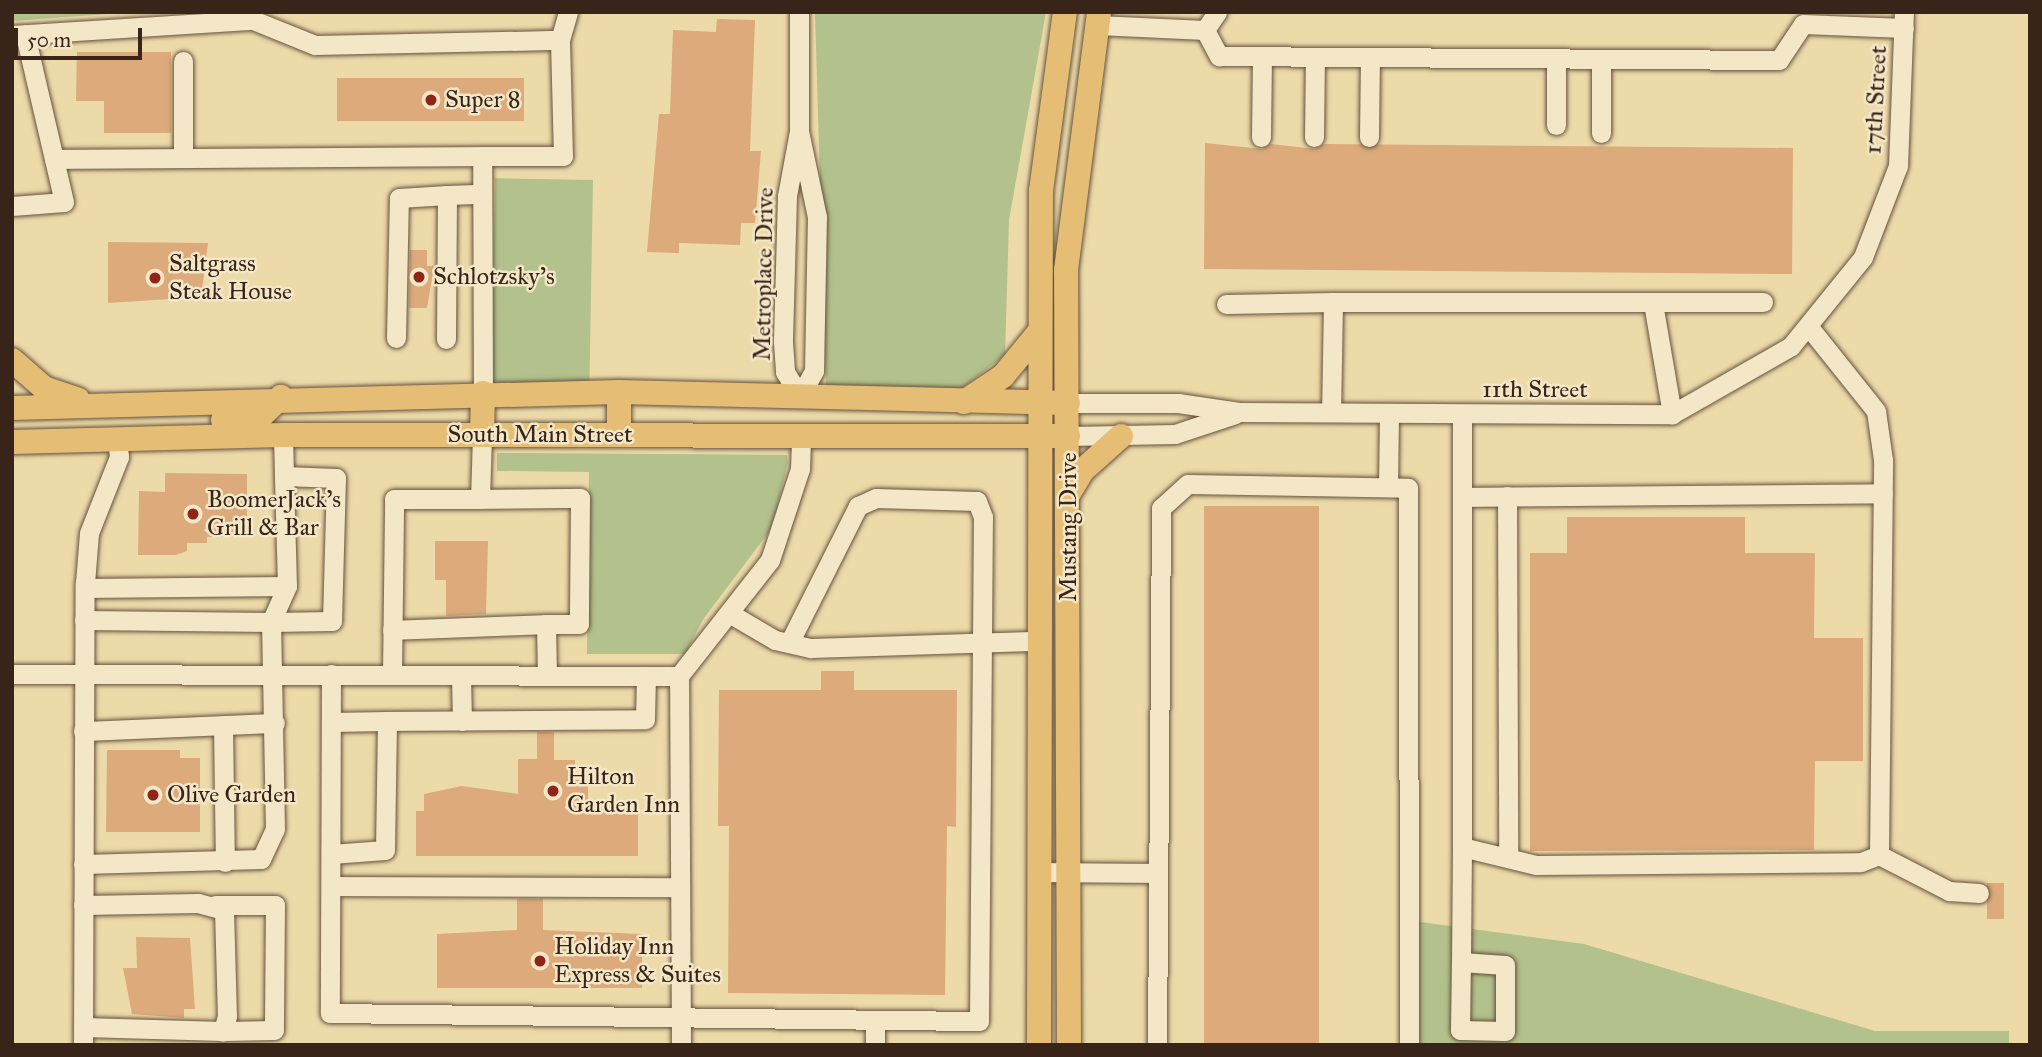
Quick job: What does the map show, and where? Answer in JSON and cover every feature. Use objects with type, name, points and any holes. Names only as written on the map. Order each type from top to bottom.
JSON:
[{"type":"main road","name":"Mustang Drive","points":[[1039,1045],[1041,191],[1065,12]]},
{"type":"main road","name":"Mustang Drive","points":[[1069,1045],[1070,197],[1098,19]]},
{"type":"main road","points":[[964,402],[1003,376],[1040,331]]},
{"type":"main road","points":[[12,360],[44,388],[92,404]]},
{"type":"main road","points":[[619,392],[619,434]]},
{"type":"main road","name":"South Main Street","points":[[12,408],[281,397],[619,392],[964,402],[1068,402]]},
{"type":"main road","points":[[482,435],[483,393]]},
{"type":"main road","points":[[800,396],[801,435]]},
{"type":"main road","points":[[150,436],[174,421],[260,418],[281,397]]},
{"type":"main road","name":"South Main Street","points":[[12,442],[150,436],[283,435],[1068,436]]},
{"type":"main road","points":[[1069,494],[1083,470],[1121,436]]},
{"type":"street","points":[[54,159],[563,156],[560,40],[568,12]]},
{"type":"street","name":"Metroplace Drive","points":[[799,12],[799,131],[787,195],[783,342],[785,372],[800,396],[814,371],[817,217],[799,131]]},
{"type":"street","points":[[1205,30],[1217,12]]},
{"type":"street","points":[[1205,30],[1219,56],[1779,60],[1800,18],[1904,20]]},
{"type":"street","points":[[1098,19],[1205,30]]},
{"type":"street","points":[[12,206],[64,202],[19,35],[253,20],[315,45],[560,40]]},
{"type":"street","name":"17th Street","points":[[1807,329],[1863,257],[1898,166],[1904,20]]},
{"type":"street","points":[[1261,137],[1262,57]]},
{"type":"street","points":[[1314,137],[1315,57]]},
{"type":"street","points":[[1370,57],[1370,137]]},
{"type":"street","points":[[1556,58],[1556,125]]},
{"type":"street","points":[[1601,59],[1601,133]]},
{"type":"street","points":[[183,61],[183,158]]},
{"type":"street","points":[[482,156],[483,393]]},
{"type":"street","points":[[396,338],[399,198],[482,194]]},
{"type":"street","points":[[446,339],[447,195]]},
{"type":"street","points":[[1332,412],[1333,302]]},
{"type":"street","points":[[1226,304],[1763,302]]},
{"type":"street","points":[[1653,303],[1672,414]]},
{"type":"street","points":[[1807,329],[1876,411],[1883,493],[1879,855]]},
{"type":"street","name":"11th Street","points":[[1068,402],[1178,402],[1240,412],[1672,414],[1769,363],[1807,329]]},
{"type":"street","name":"11th Street","points":[[1068,436],[1175,434],[1240,412]]},
{"type":"street","points":[[1388,487],[1389,413]]},
{"type":"street","points":[[1461,962],[1462,414]]},
{"type":"street","points":[[83,864],[261,859],[275,829],[271,622],[287,586],[283,435]]},
{"type":"street","points":[[480,499],[482,435]]},
{"type":"street","points":[[681,1045],[680,676],[770,560],[800,469],[801,435]]},
{"type":"street","points":[[83,905],[275,905],[274,1030],[83,1036],[83,905],[83,864],[83,731],[83,672],[85,588],[89,533],[119,457],[117,438]]},
{"type":"street","points":[[84,620],[332,621],[335,478],[284,476]]},
{"type":"street","points":[[1157,1045],[1161,508],[1188,484],[1408,488],[1409,1045]]},
{"type":"street","points":[[1461,497],[1883,493]]},
{"type":"street","points":[[1507,496],[1508,855]]},
{"type":"street","points":[[392,630],[579,624],[580,498],[394,499],[392,630],[392,674]]},
{"type":"street","points":[[331,674],[330,1013],[979,1021],[982,517],[977,500],[876,498],[858,506],[831,550],[789,643]]},
{"type":"street","points":[[85,588],[287,586]]},
{"type":"street","points":[[729,613],[789,643],[811,648],[1039,641]]},
{"type":"street","points":[[546,624],[547,675]]},
{"type":"street","points":[[12,674],[83,672],[680,676]]},
{"type":"street","points":[[461,675],[462,721]]},
{"type":"street","points":[[331,722],[645,719],[646,676]]},
{"type":"street","points":[[331,854],[385,850],[387,721]]},
{"type":"street","points":[[83,731],[275,723]]},
{"type":"street","points":[[223,725],[225,862]]},
{"type":"street","points":[[1462,847],[1508,855],[1536,865],[1820,864],[1879,855],[1949,891],[1979,893]]},
{"type":"street","points":[[1039,872],[1158,873]]},
{"type":"street","points":[[331,886],[680,887]]},
{"type":"street","points":[[215,905],[224,910],[223,1031]]},
{"type":"street","points":[[875,1021],[875,1045]]},
{"type":"green space","points":[[12,12],[136,12],[12,21]]},
{"type":"green space","points":[[815,12],[1046,12],[1009,220],[1005,355],[958,391],[826,387]]},
{"type":"green space","points":[[495,178],[593,180],[589,384],[491,382]]},
{"type":"green space","points":[[497,453],[787,455],[788,463],[772,528],[704,618],[685,654],[587,654],[589,472],[497,471]]},
{"type":"green space","points":[[1413,921],[1584,944],[1875,1031],[2009,1031],[2009,1045],[1415,1045]]},
{"type":"building","points":[[717,19],[755,20],[750,151],[761,151],[755,223],[741,223],[740,245],[679,243],[679,253],[647,252],[659,114],[670,114],[673,30],[716,32]]},
{"type":"building","points":[[77,52],[171,52],[171,133],[104,133],[104,101],[76,101]]},
{"type":"building","name":"Super 8","points":[[337,78],[524,78],[524,121],[337,121]]},
{"type":"building","points":[[1205,143],[1262,149],[1271,144],[1315,149],[1324,144],[1793,148],[1792,274],[1204,269]]},
{"type":"building","name":"Saltgrass Steak House","points":[[108,242],[208,243],[201,297],[108,303]]},
{"type":"building","name":"Schlotzsky's","points":[[410,250],[427,250],[427,266],[434,266],[427,308],[409,308]]},
{"type":"building","name":"BoomerJack's Grill & Bar","points":[[165,473],[247,474],[247,537],[207,537],[207,543],[187,543],[187,551],[176,555],[138,555],[139,491],[165,492]]},
{"type":"building","points":[[1204,506],[1319,506],[1319,1045],[1204,1045]]},
{"type":"building","points":[[1567,517],[1745,517],[1745,553],[1815,553],[1814,638],[1863,638],[1863,761],[1815,761],[1814,850],[1530,851],[1530,553],[1567,553]]},
{"type":"building","points":[[435,541],[488,541],[486,614],[446,616],[446,580],[435,580]]},
{"type":"building","points":[[821,671],[854,671],[854,690],[957,690],[956,827],[947,826],[945,995],[728,993],[729,826],[718,826],[719,690],[821,690]]},
{"type":"building","name":"Hilton Garden Inn","points":[[537,732],[554,732],[554,760],[575,760],[575,780],[588,780],[588,802],[638,802],[638,856],[416,856],[416,811],[424,811],[424,794],[462,786],[518,794],[518,759],[537,759]]},
{"type":"building","name":"Olive Garden","points":[[107,750],[180,750],[180,758],[200,758],[200,832],[106,832]]},
{"type":"building","points":[[1987,883],[2004,883],[2004,919],[1987,919]]},
{"type":"building","name":"Holiday Inn Express & Suites","points":[[517,899],[543,899],[543,930],[642,934],[642,988],[437,988],[437,934],[517,930]]},
{"type":"building","points":[[136,937],[190,938],[195,1009],[184,1009],[184,1018],[132,1014],[123,968],[137,968]]},
{"type":"place","name":"Super 8","points":[[431,100]]},
{"type":"place","name":"Schlotzsky's","points":[[419,277]]},
{"type":"place","name":"Saltgrass Steak House","points":[[155,278]]},
{"type":"place","name":"BoomerJack's Grill & Bar","points":[[193,514]]},
{"type":"place","name":"Hilton Garden Inn","points":[[553,791]]},
{"type":"place","name":"Olive Garden","points":[[153,795]]},
{"type":"place","name":"Holiday Inn Express & Suites","points":[[540,961]]}]
